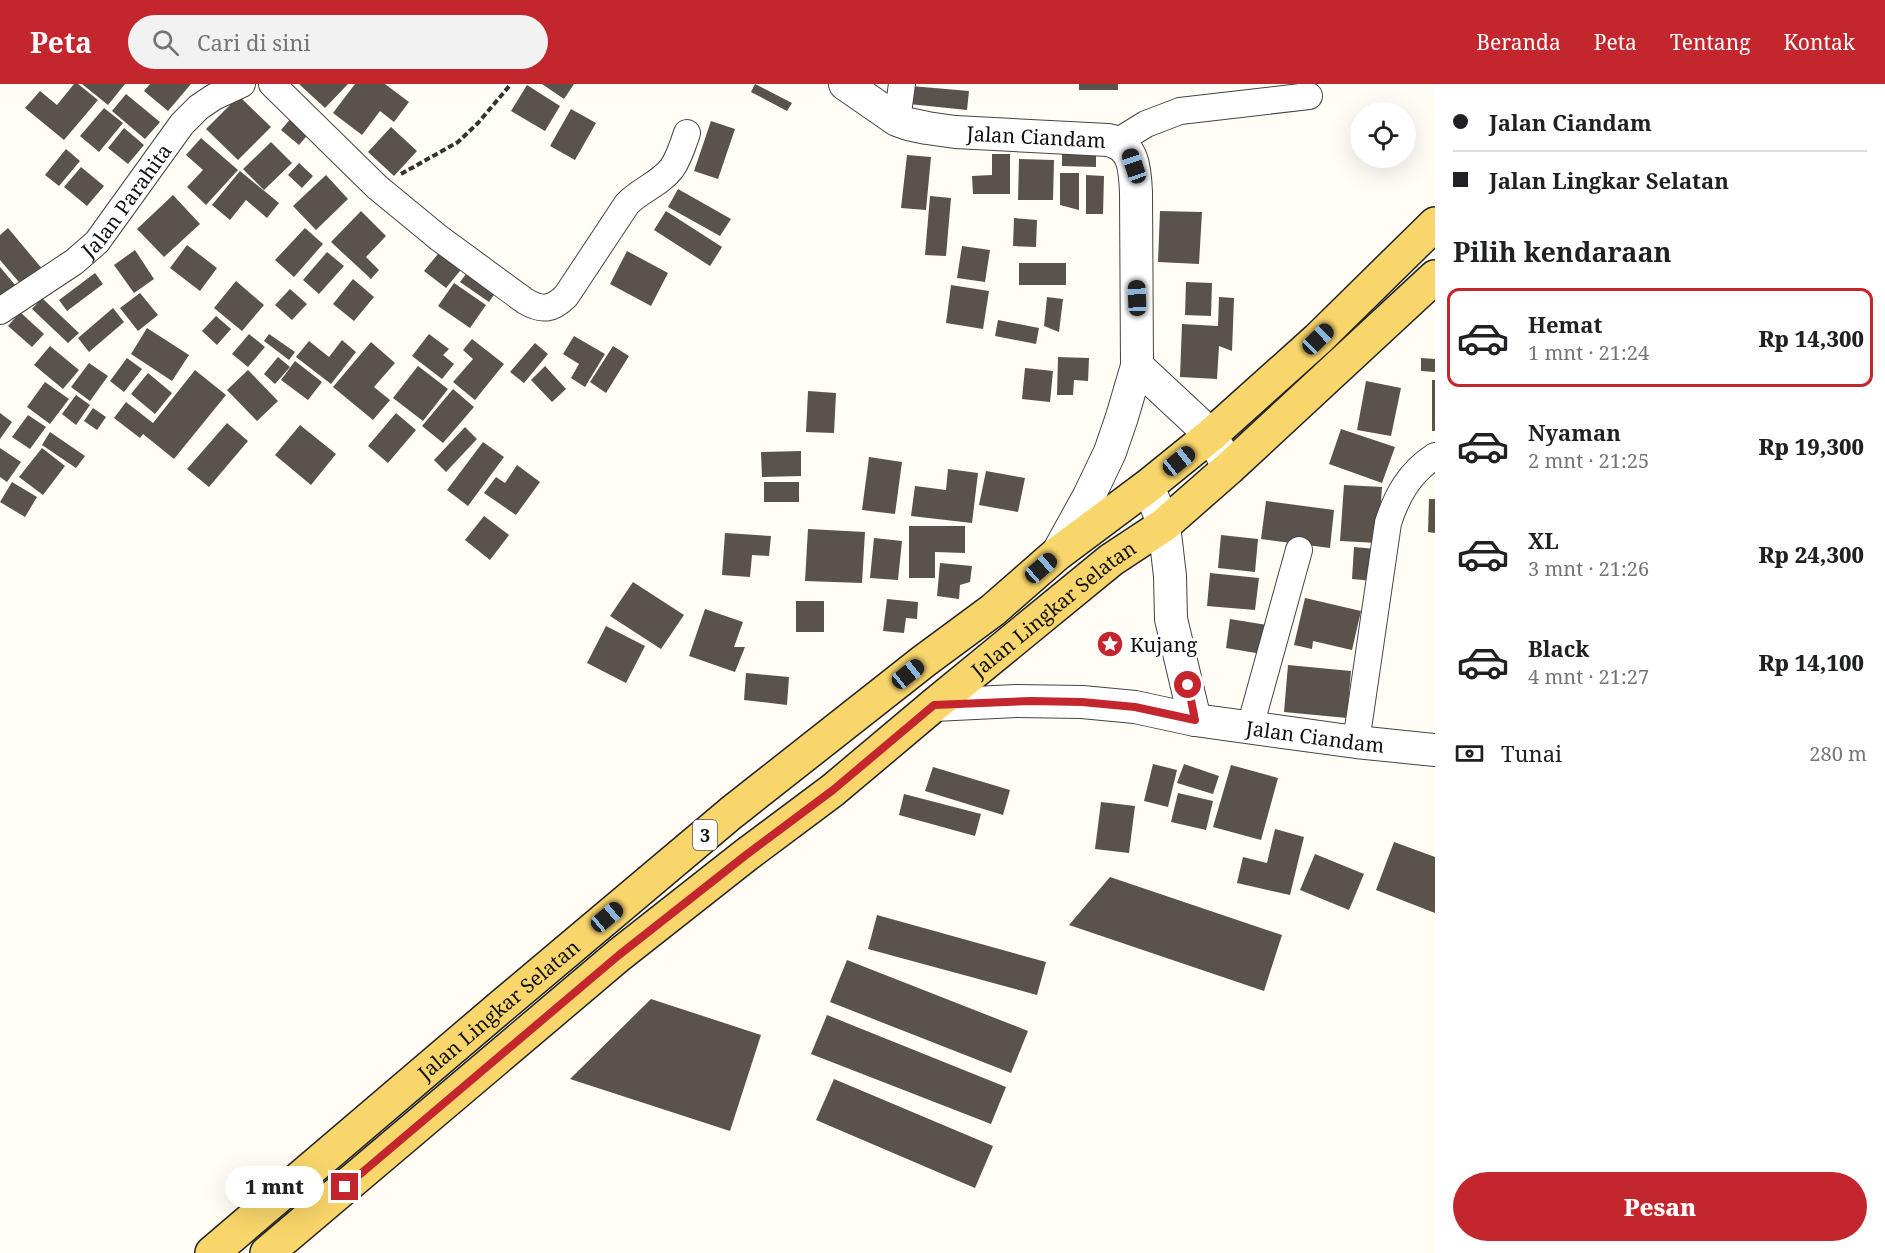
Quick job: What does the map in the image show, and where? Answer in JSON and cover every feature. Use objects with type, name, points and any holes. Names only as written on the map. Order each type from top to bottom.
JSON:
[{"type":"main road","name":"Jalan Lingkar Selatan","points":[[212,1253],[731,813],[924,661],[993,610],[1057,554],[1148,486],[1211,435],[1318,339],[1435,224]]},
{"type":"main road","name":"Jalan Lingkar Selatan","points":[[267,1253],[619,955],[833,790],[1111,560],[1164,525],[1229,468],[1435,277]]},
{"type":"street","name":"Jalan Parahita","points":[[0,311],[74,262],[97,242],[182,124],[199,107],[242,84]]},
{"type":"street","points":[[272,84],[377,187],[439,238],[525,301],[535,307],[543,308],[551,307],[566,296],[635,195],[671,170],[687,133]]},
{"type":"street","name":"Jalan Ciandam","points":[[845,84],[897,120],[908,124],[955,132],[1097,139],[1117,142],[1130,155],[1135,178],[1137,366],[1110,452],[1057,554]]},
{"type":"street","points":[[897,120],[902,84]]},
{"type":"street","points":[[1117,142],[1146,124],[1180,111],[1309,96]]},
{"type":"street","points":[[1137,366],[1211,435],[1229,468]]},
{"type":"street","points":[[1356,742],[1388,523],[1394,502],[1413,473],[1435,456]]},
{"type":"street","points":[[1148,486],[1164,525],[1172,620],[1195,720]]},
{"type":"street","points":[[1250,727],[1299,550]]},
{"type":"street","name":"Jalan Ciandam","points":[[934,705],[1016,701],[1082,702],[1135,707],[1195,720],[1356,742],[1435,750]]},
{"type":"path","points":[[377,187],[458,142],[512,84]]},
{"type":"building","points":[[74,84],[78,84],[98,100],[64,140],[25,108],[40,91],[57,105]]},
{"type":"building","points":[[82,84],[125,84],[108,105]]},
{"type":"building","points":[[150,84],[191,84],[168,111],[144,91]]},
{"type":"building","points":[[299,84],[348,84],[325,108]]},
{"type":"building","points":[[355,84],[385,84],[409,102],[394,122],[380,111],[362,135],[333,113]]},
{"type":"building","points":[[542,84],[574,84],[564,99]]},
{"type":"building","points":[[755,84],[792,103],[787,111],[751,92]]},
{"type":"building","points":[[1079,84],[1118,84],[1118,90],[1079,90]]},
{"type":"building","points":[[527,85],[560,106],[545,131],[511,111]]},
{"type":"building","points":[[911,86],[969,91],[967,110],[909,104]]},
{"type":"building","points":[[126,94],[160,122],[145,139],[112,111]]},
{"type":"building","points":[[239,96],[271,127],[238,160],[206,129]]},
{"type":"building","points":[[104,108],[123,123],[99,152],[80,136]]},
{"type":"building","points":[[571,109],[596,123],[575,160],[550,146]]},
{"type":"building","points":[[292,117],[310,132],[299,145],[281,130]]},
{"type":"building","points":[[711,121],[735,129],[718,179],[694,171]]},
{"type":"building","points":[[391,127],[417,151],[394,176],[368,152]]},
{"type":"building","points":[[124,128],[144,145],[128,164],[108,148]]},
{"type":"building","points":[[201,138],[238,170],[206,205],[187,187],[203,170],[186,155]]},
{"type":"building","points":[[271,142],[292,163],[264,190],[243,169]]},
{"type":"building","points":[[66,149],[80,161],[59,186],[45,175]]},
{"type":"building","points":[[1062,153],[1096,154],[1096,167],[1062,166]]},
{"type":"building","points":[[992,154],[1010,154],[1010,194],[973,194],[972,176],[992,175]]},
{"type":"building","points":[[907,155],[931,157],[926,210],[901,208]]},
{"type":"building","points":[[1019,159],[1054,160],[1053,200],[1018,200]]},
{"type":"building","points":[[299,163],[313,176],[302,188],[288,175]]},
{"type":"building","points":[[81,167],[104,186],[87,206],[64,187]]},
{"type":"building","points":[[240,171],[279,203],[267,218],[246,200],[230,220],[212,205]]},
{"type":"building","points":[[1060,173],[1079,173],[1079,210],[1060,205]]},
{"type":"building","points":[[326,175],[348,199],[316,230],[293,206]]},
{"type":"building","points":[[1086,175],[1104,176],[1103,214],[1086,214]]},
{"type":"building","points":[[678,189],[731,219],[720,236],[668,207]]},
{"type":"building","points":[[173,195],[200,224],[164,257],[137,229]]},
{"type":"building","points":[[930,196],[951,198],[946,256],[925,255]]},
{"type":"building","points":[[361,211],[386,236],[366,257],[379,270],[371,279],[331,242]]},
{"type":"building","points":[[666,211],[722,247],[710,266],[654,230]]},
{"type":"building","points":[[1160,211],[1202,212],[1199,264],[1158,262]]},
{"type":"building","points":[[1014,218],[1037,220],[1036,247],[1013,246]]},
{"type":"building","points":[[8,228],[44,271],[24,288],[0,260],[0,235]]},
{"type":"building","points":[[305,228],[323,244],[294,277],[275,260]]},
{"type":"building","points":[[187,245],[217,268],[200,291],[170,268]]},
{"type":"building","points":[[962,246],[990,250],[985,282],[957,278]]},
{"type":"building","points":[[442,249],[464,266],[446,288],[424,271]]},
{"type":"building","points":[[135,250],[154,279],[134,293],[114,265]]},
{"type":"building","points":[[627,251],[668,273],[651,306],[610,284]]},
{"type":"building","points":[[327,252],[344,266],[319,294],[303,280]]},
{"type":"building","points":[[1019,263],[1066,263],[1066,285],[1019,285]]},
{"type":"building","points":[[0,267],[16,286],[0,299]]},
{"type":"building","points":[[469,270],[498,289],[489,302],[460,282]]},
{"type":"building","points":[[95,273],[103,284],[67,311],[59,300]]},
{"type":"building","points":[[353,279],[374,297],[354,321],[333,304]]},
{"type":"building","points":[[236,281],[264,305],[242,331],[214,308]]},
{"type":"building","points":[[1186,282],[1212,283],[1211,316],[1185,315]]},
{"type":"building","points":[[454,283],[486,305],[470,328],[438,306]]},
{"type":"building","points":[[951,285],[989,291],[983,329],[946,323]]},
{"type":"building","points":[[290,289],[307,304],[292,320],[275,305]]},
{"type":"building","points":[[140,293],[158,315],[138,331],[120,308]]},
{"type":"building","points":[[1047,297],[1063,299],[1059,332],[1044,326]]},
{"type":"building","points":[[1219,297],[1234,298],[1232,351],[1219,346],[1217,379],[1180,377],[1182,324],[1218,326]]},
{"type":"building","points":[[42,298],[79,333],[68,343],[32,309]]},
{"type":"building","points":[[113,308],[124,322],[89,352],[78,338]]},
{"type":"building","points":[[20,312],[44,334],[32,347],[8,326]]},
{"type":"building","points":[[216,316],[231,329],[217,345],[202,331]]},
{"type":"building","points":[[998,320],[1039,328],[1036,344],[995,336]]},
{"type":"building","points":[[147,328],[189,355],[172,381],[131,354]]},
{"type":"building","points":[[249,334],[265,347],[248,367],[232,354]]},
{"type":"building","points":[[269,334],[295,352],[289,360],[264,341]]},
{"type":"building","points":[[429,334],[449,349],[443,355],[454,364],[442,379],[412,356]]},
{"type":"building","points":[[574,336],[605,354],[585,387],[571,378],[579,364],[563,354]]},
{"type":"building","points":[[472,339],[504,364],[475,400],[453,382],[473,359],[463,350]]},
{"type":"building","points":[[342,340],[356,352],[331,384],[296,357],[309,341],[329,357]]},
{"type":"building","points":[[371,342],[395,363],[374,387],[390,400],[373,420],[333,387]]},
{"type":"building","points":[[535,343],[548,354],[524,383],[510,372]]},
{"type":"building","points":[[50,346],[79,370],[63,389],[34,365]]},
{"type":"building","points":[[613,346],[629,356],[606,393],[590,382]]},
{"type":"building","points":[[278,357],[290,367],[275,384],[264,374]]},
{"type":"building","points":[[1058,357],[1089,358],[1088,381],[1074,380],[1073,395],[1057,395]]},
{"type":"building","points":[[127,358],[142,369],[124,392],[110,381]]},
{"type":"building","points":[[1421,358],[1435,359],[1435,372],[1421,371]]},
{"type":"building","points":[[295,361],[322,382],[308,400],[281,380]]},
{"type":"building","points":[[89,363],[108,376],[90,401],[71,387]]},
{"type":"building","points":[[418,366],[448,389],[423,421],[393,398]]},
{"type":"building","points":[[545,366],[566,389],[552,402],[531,380]]},
{"type":"building","points":[[1025,368],[1053,371],[1050,402],[1022,399]]},
{"type":"building","points":[[195,370],[226,395],[174,459],[143,434],[140,438],[114,418],[126,402],[153,423]]},
{"type":"building","points":[[248,370],[278,401],[257,421],[227,390]]},
{"type":"building","points":[[148,373],[172,393],[155,414],[131,394]]},
{"type":"building","points":[[1432,380],[1435,380],[1435,431],[1432,431]]},
{"type":"building","points":[[1366,381],[1401,388],[1391,436],[1357,430]]},
{"type":"building","points":[[45,382],[69,399],[50,424],[27,407]]},
{"type":"building","points":[[453,389],[474,407],[443,443],[422,426]]},
{"type":"building","points":[[808,391],[836,393],[834,433],[806,432]]},
{"type":"building","points":[[76,395],[90,405],[76,425],[62,414]]},
{"type":"building","points":[[93,408],[106,417],[97,430],[84,421]]},
{"type":"building","points":[[0,413],[12,422],[0,439]]},
{"type":"building","points":[[396,413],[416,430],[388,463],[368,446]]},
{"type":"building","points":[[28,415],[46,427],[30,449],[12,437]]},
{"type":"building","points":[[227,423],[248,441],[209,487],[187,469]]},
{"type":"building","points":[[300,425],[336,454],[311,485],[275,455]]},
{"type":"building","points":[[465,427],[477,439],[446,472],[434,460]]},
{"type":"building","points":[[1341,429],[1395,447],[1382,483],[1329,464]]},
{"type":"building","points":[[50,432],[85,456],[76,468],[42,445]]},
{"type":"building","points":[[483,442],[504,457],[468,506],[447,490]]},
{"type":"building","points":[[0,448],[21,462],[7,482],[0,477]]},
{"type":"building","points":[[42,448],[65,466],[43,495],[19,477]]},
{"type":"building","points":[[801,451],[801,476],[762,477],[761,452]]},
{"type":"building","points":[[869,457],[902,462],[895,514],[862,510]]},
{"type":"building","points":[[517,465],[540,482],[516,515],[484,493],[496,477],[505,483]]},
{"type":"building","points":[[948,469],[978,473],[972,523],[911,516],[915,486],[946,490]]},
{"type":"building","points":[[986,471],[1025,478],[1018,512],[979,505]]},
{"type":"building","points":[[12,482],[37,497],[25,517],[0,502]]},
{"type":"building","points":[[764,482],[799,482],[799,502],[764,502]]},
{"type":"building","points":[[1344,485],[1382,487],[1378,543],[1340,541]]},
{"type":"building","points":[[1429,499],[1435,499],[1435,533],[1428,532]]},
{"type":"building","points":[[1266,501],[1334,510],[1330,548],[1261,539]]},
{"type":"building","points":[[484,516],[509,535],[490,560],[465,540]]},
{"type":"building","points":[[909,526],[965,526],[965,553],[935,552],[935,578],[909,578]]},
{"type":"building","points":[[808,529],[865,532],[862,583],[805,581]]},
{"type":"building","points":[[725,533],[771,536],[769,556],[752,555],[750,577],[722,575]]},
{"type":"building","points":[[1221,535],[1258,539],[1255,572],[1218,568]]},
{"type":"building","points":[[874,538],[902,541],[898,580],[870,578]]},
{"type":"building","points":[[1354,547],[1376,549],[1373,581],[1352,579]]},
{"type":"building","points":[[940,563],[972,566],[970,582],[960,585],[959,599],[937,596]]},
{"type":"building","points":[[1210,573],[1259,578],[1255,610],[1207,606]]},
{"type":"building","points":[[633,582],[684,615],[661,649],[610,616]]},
{"type":"building","points":[[1305,598],[1361,611],[1352,650],[1313,641],[1312,649],[1294,645]]},
{"type":"building","points":[[887,599],[918,602],[917,619],[906,618],[904,633],[883,631]]},
{"type":"building","points":[[796,601],[824,601],[824,632],[796,632]]},
{"type":"building","points":[[705,609],[743,622],[734,647],[745,647],[735,672],[689,656]]},
{"type":"building","points":[[1230,619],[1267,625],[1262,654],[1226,648]]},
{"type":"building","points":[[606,626],[645,646],[626,683],[587,663]]},
{"type":"building","points":[[1288,665],[1351,671],[1347,718],[1284,712]]},
{"type":"building","points":[[746,673],[789,677],[787,705],[744,700]]},
{"type":"building","points":[[1153,764],[1177,770],[1168,807],[1144,801]]},
{"type":"building","points":[[1184,764],[1219,776],[1213,794],[1177,783]]},
{"type":"building","points":[[1231,765],[1278,778],[1261,840],[1213,827]]},
{"type":"building","points":[[933,767],[1010,790],[1003,815],[925,791]]},
{"type":"building","points":[[1178,793],[1213,801],[1206,830],[1171,822]]},
{"type":"building","points":[[904,794],[981,814],[975,836],[899,815]]},
{"type":"building","points":[[1101,802],[1135,806],[1129,853],[1095,849]]},
{"type":"building","points":[[1275,829],[1304,837],[1290,895],[1237,883],[1243,857],[1267,863]]},
{"type":"building","points":[[1394,842],[1435,857],[1435,913],[1376,890]]},
{"type":"building","points":[[1315,854],[1364,874],[1349,910],[1300,890]]},
{"type":"building","points":[[1110,877],[1282,935],[1264,991],[1069,925]]},
{"type":"building","points":[[877,915],[1046,962],[1037,995],[868,949]]},
{"type":"building","points":[[847,960],[1028,1031],[1011,1073],[830,1002]]},
{"type":"building","points":[[651,999],[761,1035],[730,1131],[570,1079]]},
{"type":"building","points":[[827,1015],[1006,1087],[991,1124],[811,1054]]},
{"type":"building","points":[[834,1079],[993,1146],[975,1188],[816,1120]]},
{"type":"place","name":"Kujang","points":[[1110,644]]},
{"type":"route","points":[[345,1187],[619,955],[833,790],[934,705],[1046,700],[1082,702],[1135,707],[1195,720],[1188,685]]}]
